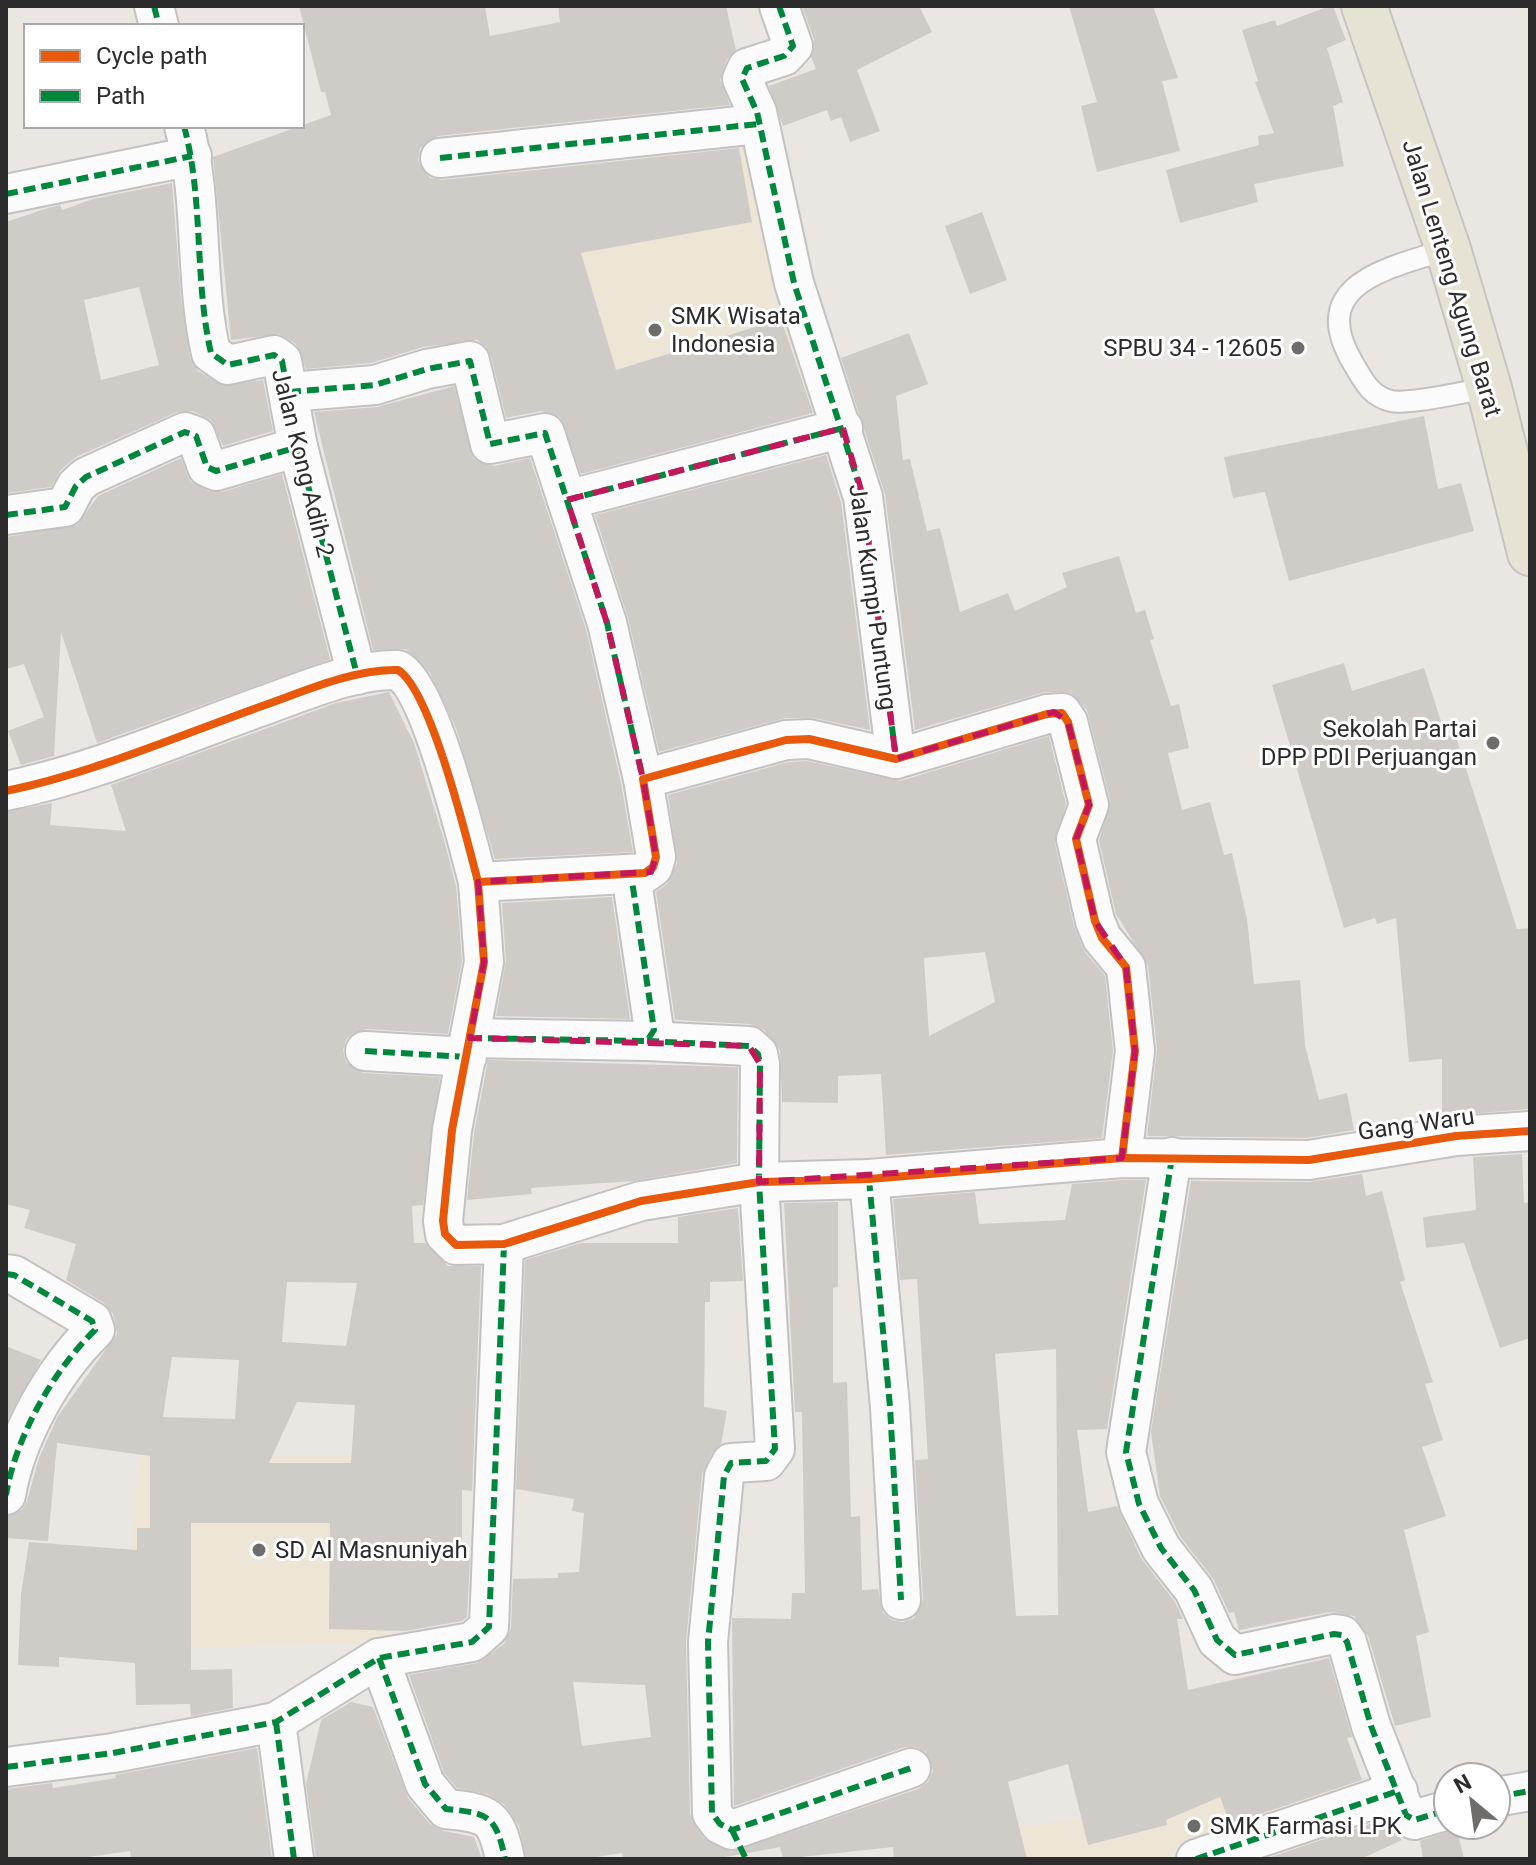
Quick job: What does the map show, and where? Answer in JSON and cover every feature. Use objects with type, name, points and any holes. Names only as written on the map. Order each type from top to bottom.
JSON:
[{"type":"main road","name":"Jalan Lenteng Agung Barat","points":[[1364,6],[1448,249],[1489,388],[1520,473],[1530,553]]},
{"type":"street","name":"Jalan Kumpi Puntung","points":[[779,6],[793,46],[784,56],[743,71],[742,79],[758,124],[794,283],[863,497],[877,632],[896,759]]},
{"type":"street","points":[[440,158],[758,124]]},
{"type":"street","points":[[6,194],[188,141]]},
{"type":"street","name":"Jalan Kong Adih 2","points":[[188,141],[201,307],[211,353],[228,365],[274,355],[282,361],[298,447],[357,675]]},
{"type":"street","points":[[289,392],[375,385],[427,369],[470,361],[490,444],[545,433],[607,623],[643,779],[656,857],[653,867],[645,873],[478,882]]},
{"type":"street","points":[[567,500],[843,428]]},
{"type":"street","points":[[6,515],[65,507],[76,486],[86,477],[185,432],[196,436],[207,467],[216,471],[298,447]]},
{"type":"street","points":[[6,791],[58,778],[357,675],[398,670],[414,684],[458,803],[478,882],[484,962],[469,1048]]},
{"type":"street","points":[[643,779],[786,740],[809,739],[896,759],[1047,714],[1062,713],[1068,722],[1089,805],[1076,839],[1095,921],[1102,938],[1126,967],[1135,1051],[1122,1158]]},
{"type":"street","points":[[631,874],[654,1030],[647,1041]]},
{"type":"street","points":[[365,1051],[647,1041],[749,1046],[758,1054],[759,1182],[775,1449],[766,1461],[731,1463],[725,1469],[708,1642],[712,1813],[739,1844],[911,1768]]},
{"type":"street","name":"Gang Waru","points":[[469,1048],[452,1130],[443,1221],[445,1234],[456,1245],[504,1244],[641,1201],[759,1182],[869,1179],[1122,1158],[1309,1160],[1456,1136],[1530,1131]]},
{"type":"street","points":[[1172,1157],[1126,1452],[1139,1504],[1161,1548],[1194,1590],[1217,1640],[1225,1649],[1235,1655],[1334,1634],[1342,1635],[1347,1642],[1371,1726],[1406,1815],[1414,1820],[1432,1815]]},
{"type":"street","points":[[869,1179],[890,1407],[901,1600]]},
{"type":"street","points":[[6,1767],[113,1753],[276,1722],[379,1658],[472,1642],[489,1627],[504,1244]]},
{"type":"street","points":[[6,1274],[14,1275],[92,1321],[95,1330],[80,1345],[39,1408],[11,1462],[6,1495]]},
{"type":"street","points":[[379,1658],[425,1784],[446,1809],[481,1813],[493,1822],[505,1859]]},
{"type":"street","points":[[276,1722],[294,1859]]},
{"type":"street","points":[[1196,1859],[1398,1791]]},
{"type":"lane","points":[[1448,249],[1355,284],[1343,301],[1341,337],[1370,391],[1394,402],[1489,388]]},
{"type":"highlighted area","points":[[843,428],[863,497],[896,759],[1054,712],[1068,722],[1089,805],[1076,839],[1095,921],[1126,967],[1135,1051],[1122,1158],[759,1182],[760,1064],[749,1046],[470,1038],[484,962],[478,882],[651,872],[656,857],[643,779],[607,623],[567,500]]},
{"type":"shaded area","name":"SMK Wisata Indonesia","points":[[749,145],[817,377],[633,435],[513,195]]},
{"type":"shaded area","name":"SD Al Masnuniyah","points":[[386,1455],[387,1642],[124,1650],[139,1458]]},
{"type":"shaded area","name":"SMK Farmasi LPK","points":[[1350,1775],[1374,1859],[916,1859],[910,1842],[1224,1798]]},
{"type":"building","points":[[299,6],[485,6],[490,36],[560,22],[558,6],[726,6],[736,50],[727,59],[720,80],[730,105],[438,136],[420,148],[418,161],[430,178],[442,180],[739,148],[752,222],[581,253],[616,370],[781,319],[813,413],[581,474],[560,417],[541,411],[506,418],[491,356],[478,340],[423,347],[371,363],[306,369],[296,344],[279,334],[231,340],[213,157],[294,128],[304,128],[304,125],[331,115],[325,92],[321,92]]},
{"type":"building","points":[[802,6],[919,6],[932,32],[857,70],[880,131],[850,142],[841,117],[831,121],[827,110],[783,126],[769,86],[816,69],[811,57],[814,39]]},
{"type":"building","points":[[1069,6],[1153,6],[1178,78],[1162,81],[1180,151],[1097,172],[1081,106],[1097,102]]},
{"type":"building","points":[[1333,6],[1346,40],[1327,48],[1343,102],[1333,106],[1344,166],[1254,184],[1258,202],[1180,223],[1166,170],[1259,145],[1258,136],[1274,133],[1255,82],[1258,81],[1242,30],[1275,20],[1277,26]]},
{"type":"building","points":[[172,183],[181,299],[190,358],[198,371],[223,386],[263,380],[273,431],[223,446],[211,420],[193,411],[177,412],[76,457],[61,470],[51,487],[6,493],[6,222],[48,208],[60,205],[62,210],[93,199]],"holes":[[[139,287],[159,365],[101,380],[84,300]]]},
{"type":"building","points":[[982,212],[1007,280],[970,294],[945,226]]},
{"type":"building","points":[[909,333],[928,384],[896,396],[903,460],[910,459],[927,531],[940,528],[960,612],[1008,593],[1015,611],[1067,587],[1062,573],[1119,556],[1136,613],[1145,610],[1154,639],[1150,640],[1171,706],[1179,704],[1189,748],[1168,753],[1182,810],[1210,802],[1224,855],[1232,853],[1247,919],[1254,984],[1300,980],[1305,1045],[1319,1100],[1347,1093],[1354,1130],[1307,1138],[1147,1136],[1157,1049],[1148,965],[1116,914],[1099,841],[1110,800],[1087,710],[1071,693],[1045,692],[915,730],[885,494],[841,358]]},
{"type":"building","points":[[454,386],[474,459],[494,466],[530,458],[586,629],[621,783],[633,852],[495,859],[456,728],[430,673],[406,649],[373,650],[314,412],[377,407]]},
{"type":"building","points":[[1424,416],[1438,489],[1461,483],[1474,531],[1289,581],[1265,492],[1233,498],[1224,457]]},
{"type":"building","points":[[826,455],[841,502],[870,730],[814,718],[785,718],[659,752],[628,618],[595,515]]},
{"type":"building","points":[[181,458],[190,481],[208,491],[222,492],[282,474],[330,659],[97,743],[61,632],[54,756],[21,765],[8,731],[44,717],[24,664],[6,669],[6,537],[77,525],[98,496]]},
{"type":"building","points":[[1344,663],[1352,691],[1424,668],[1446,737],[1455,734],[1517,929],[1530,928],[1528,1109],[1442,1116],[1442,1059],[1409,1062],[1396,918],[1377,924],[1375,918],[1344,928],[1272,685]]},
{"type":"building","points":[[389,692],[414,743],[456,886],[462,961],[448,1034],[366,1029],[347,1038],[343,1050],[346,1062],[363,1073],[440,1077],[423,1205],[412,1206],[414,1243],[426,1243],[448,1266],[481,1266],[472,1491],[462,1490],[462,1559],[470,1558],[467,1617],[462,1621],[405,1631],[329,1629],[330,1523],[191,1523],[191,1670],[232,1669],[233,1708],[191,1716],[190,1704],[136,1705],[135,1663],[59,1657],[59,1667],[18,1665],[21,1594],[29,1542],[137,1550],[137,1528],[150,1528],[150,1456],[57,1443],[48,1541],[6,1538],[7,1516],[22,1510],[27,1501],[39,1458],[58,1416],[117,1334],[113,1314],[104,1303],[66,1280],[76,1244],[24,1228],[30,1210],[6,1204],[6,812],[52,803],[50,825],[126,831],[111,785],[336,703]],"holes":[[[287,1282],[357,1283],[346,1346],[282,1342]],[[172,1357],[239,1360],[235,1419],[163,1417]],[[297,1402],[355,1405],[351,1463],[269,1463]]]},
{"type":"building","points":[[1049,736],[1066,804],[1055,844],[1074,926],[1085,952],[1105,976],[1113,1051],[1102,1138],[886,1155],[881,1074],[838,1076],[838,1103],[782,1102],[780,1050],[764,1030],[750,1024],[675,1020],[656,892],[667,884],[677,863],[668,795],[789,762],[807,761],[900,781]],"holes":[[[985,952],[995,1002],[929,1036],[924,958]]]},
{"type":"building","points":[[612,897],[630,1019],[496,1016],[506,961],[502,903]]},
{"type":"building","points":[[488,1060],[738,1067],[737,1163],[633,1181],[531,1188],[532,1194],[467,1200],[474,1133]]},
{"type":"building","points":[[1522,1154],[1524,1203],[1530,1202],[1530,1338],[1500,1348],[1464,1243],[1426,1248],[1423,1217],[1476,1210],[1473,1157]]},
{"type":"building","points":[[1362,1174],[1366,1196],[1382,1191],[1405,1280],[1400,1282],[1433,1382],[1425,1384],[1443,1440],[1422,1447],[1446,1516],[1404,1530],[1429,1632],[1416,1636],[1431,1717],[1395,1726],[1368,1636],[1354,1616],[1330,1612],[1239,1630],[1234,1612],[1229,1613],[1214,1580],[1180,1536],[1160,1496],[1151,1432],[1191,1181],[1309,1182]]},
{"type":"building","points":[[1146,1180],[1107,1429],[1077,1430],[1088,1512],[1117,1506],[1141,1558],[1175,1602],[1183,1619],[1177,1619],[1188,1690],[1329,1658],[1352,1737],[1347,1738],[1362,1780],[1230,1824],[1220,1797],[1166,1820],[1167,1825],[1088,1845],[1068,1764],[1008,1782],[1027,1859],[894,1859],[893,1847],[783,1859],[780,1847],[714,1859],[623,1859],[622,1853],[584,1859],[526,1859],[519,1826],[504,1804],[487,1794],[457,1788],[444,1773],[409,1675],[477,1663],[504,1644],[511,1628],[513,1579],[558,1578],[558,1573],[579,1572],[584,1513],[572,1511],[574,1499],[516,1489],[525,1260],[581,1243],[678,1243],[678,1217],[738,1208],[743,1281],[710,1282],[710,1302],[705,1302],[704,1407],[727,1411],[721,1444],[712,1453],[702,1474],[686,1642],[690,1814],[703,1837],[731,1852],[918,1789],[928,1782],[933,1771],[926,1752],[916,1747],[905,1747],[734,1806],[732,1618],[791,1619],[792,1593],[805,1593],[802,1412],[795,1412],[784,1203],[838,1202],[838,1287],[833,1288],[833,1383],[847,1382],[851,1517],[860,1516],[862,1590],[878,1589],[883,1613],[892,1620],[903,1622],[914,1618],[923,1600],[915,1460],[928,1459],[917,1279],[900,1280],[893,1199],[975,1192],[979,1224],[1065,1220],[1072,1184]],"holes":[[[1056,1349],[1058,1615],[1016,1616],[995,1354]],[[573,1682],[645,1685],[651,1737],[582,1746]]]},
{"type":"building","points":[[6,1346],[41,1360],[6,1422]]},
{"type":"building","points":[[351,1702],[373,1707],[408,1798],[430,1824],[444,1831],[474,1837],[482,1859],[316,1859],[306,1784],[321,1720]]},
{"type":"building","points":[[257,1748],[272,1859],[131,1859],[130,1851],[75,1859],[8,1859],[6,1789],[52,1783],[53,1788],[116,1778],[115,1775]]},
{"type":"building","points":[[1384,1819],[1402,1840],[1361,1859],[1265,1859]]},
{"type":"building","points":[[1432,1837],[1432,1841],[1460,1841],[1464,1859],[1423,1859],[1420,1841]]},
{"type":"marked path","points":[[154,6],[158,24]]},
{"type":"marked path","points":[[779,6],[793,46],[784,56],[747,68],[742,79],[757,112],[794,283],[863,497],[896,759]]},
{"type":"marked path","points":[[440,158],[758,124]]},
{"type":"marked path","points":[[184,128],[194,182],[202,297],[211,353],[228,365],[274,355],[282,361],[298,447],[357,675]]},
{"type":"marked path","points":[[6,194],[192,156]]},
{"type":"marked path","points":[[289,392],[375,385],[427,369],[470,361],[490,444],[545,433],[607,623],[643,779]]},
{"type":"marked path","points":[[567,500],[843,428]]},
{"type":"marked path","points":[[6,515],[65,507],[76,486],[86,477],[185,432],[196,436],[207,467],[216,471],[298,447]]},
{"type":"marked path","points":[[470,1038],[647,1041],[654,1030],[631,874]]},
{"type":"marked path","points":[[647,1041],[749,1046],[758,1054],[760,1064],[759,1182],[775,1449],[766,1461],[731,1463],[724,1476],[708,1642],[712,1813],[720,1824],[732,1830],[911,1768]]},
{"type":"marked path","points":[[365,1051],[467,1057]]},
{"type":"marked path","points":[[1172,1157],[1126,1452],[1139,1504],[1161,1548],[1194,1590],[1217,1640],[1235,1655],[1334,1634],[1342,1635],[1347,1642],[1371,1726],[1406,1815],[1414,1820],[1432,1815]]},
{"type":"marked path","points":[[869,1179],[890,1407],[901,1600]]},
{"type":"marked path","points":[[6,1767],[113,1753],[276,1722],[379,1658],[472,1642],[489,1627],[504,1244]]},
{"type":"marked path","points":[[6,1274],[14,1275],[92,1321],[95,1330],[65,1365],[38,1406],[18,1450],[6,1495]]},
{"type":"marked path","points":[[379,1658],[425,1784],[446,1809],[472,1812],[488,1819],[498,1833],[505,1859]]},
{"type":"marked path","points":[[276,1722],[294,1859]]},
{"type":"marked path","points":[[1196,1859],[1398,1791]]},
{"type":"marked path","points":[[1512,1794],[1530,1791]]},
{"type":"marked path","points":[[732,1830],[746,1859]]},
{"type":"cycle path","points":[[6,791],[103,764],[329,682],[364,673],[398,670],[410,683],[435,735],[478,882],[645,873],[653,867],[656,857],[643,779],[786,740],[809,739],[896,759],[1047,714],[1062,713],[1068,722],[1089,805],[1076,839],[1095,921],[1102,938],[1126,967],[1135,1051],[1122,1158]]},
{"type":"cycle path","points":[[478,882],[484,962],[452,1130],[443,1221],[445,1234],[456,1245],[504,1244],[641,1201],[759,1182],[869,1179],[1122,1158],[1309,1160],[1456,1136],[1530,1131]]},
{"type":"place","name":"SMK Wisata Indonesia","points":[[655,330]]},
{"type":"place","name":"SPBU 34 - 12605","points":[[1298,348]]},
{"type":"place","name":"Sekolah Partai DPP PDI Perjuangan","points":[[1493,743]]},
{"type":"place","name":"SD Al Masnuniyah","points":[[259,1550]]},
{"type":"place","name":"SMK Farmasi LPK","points":[[1194,1826]]}]
